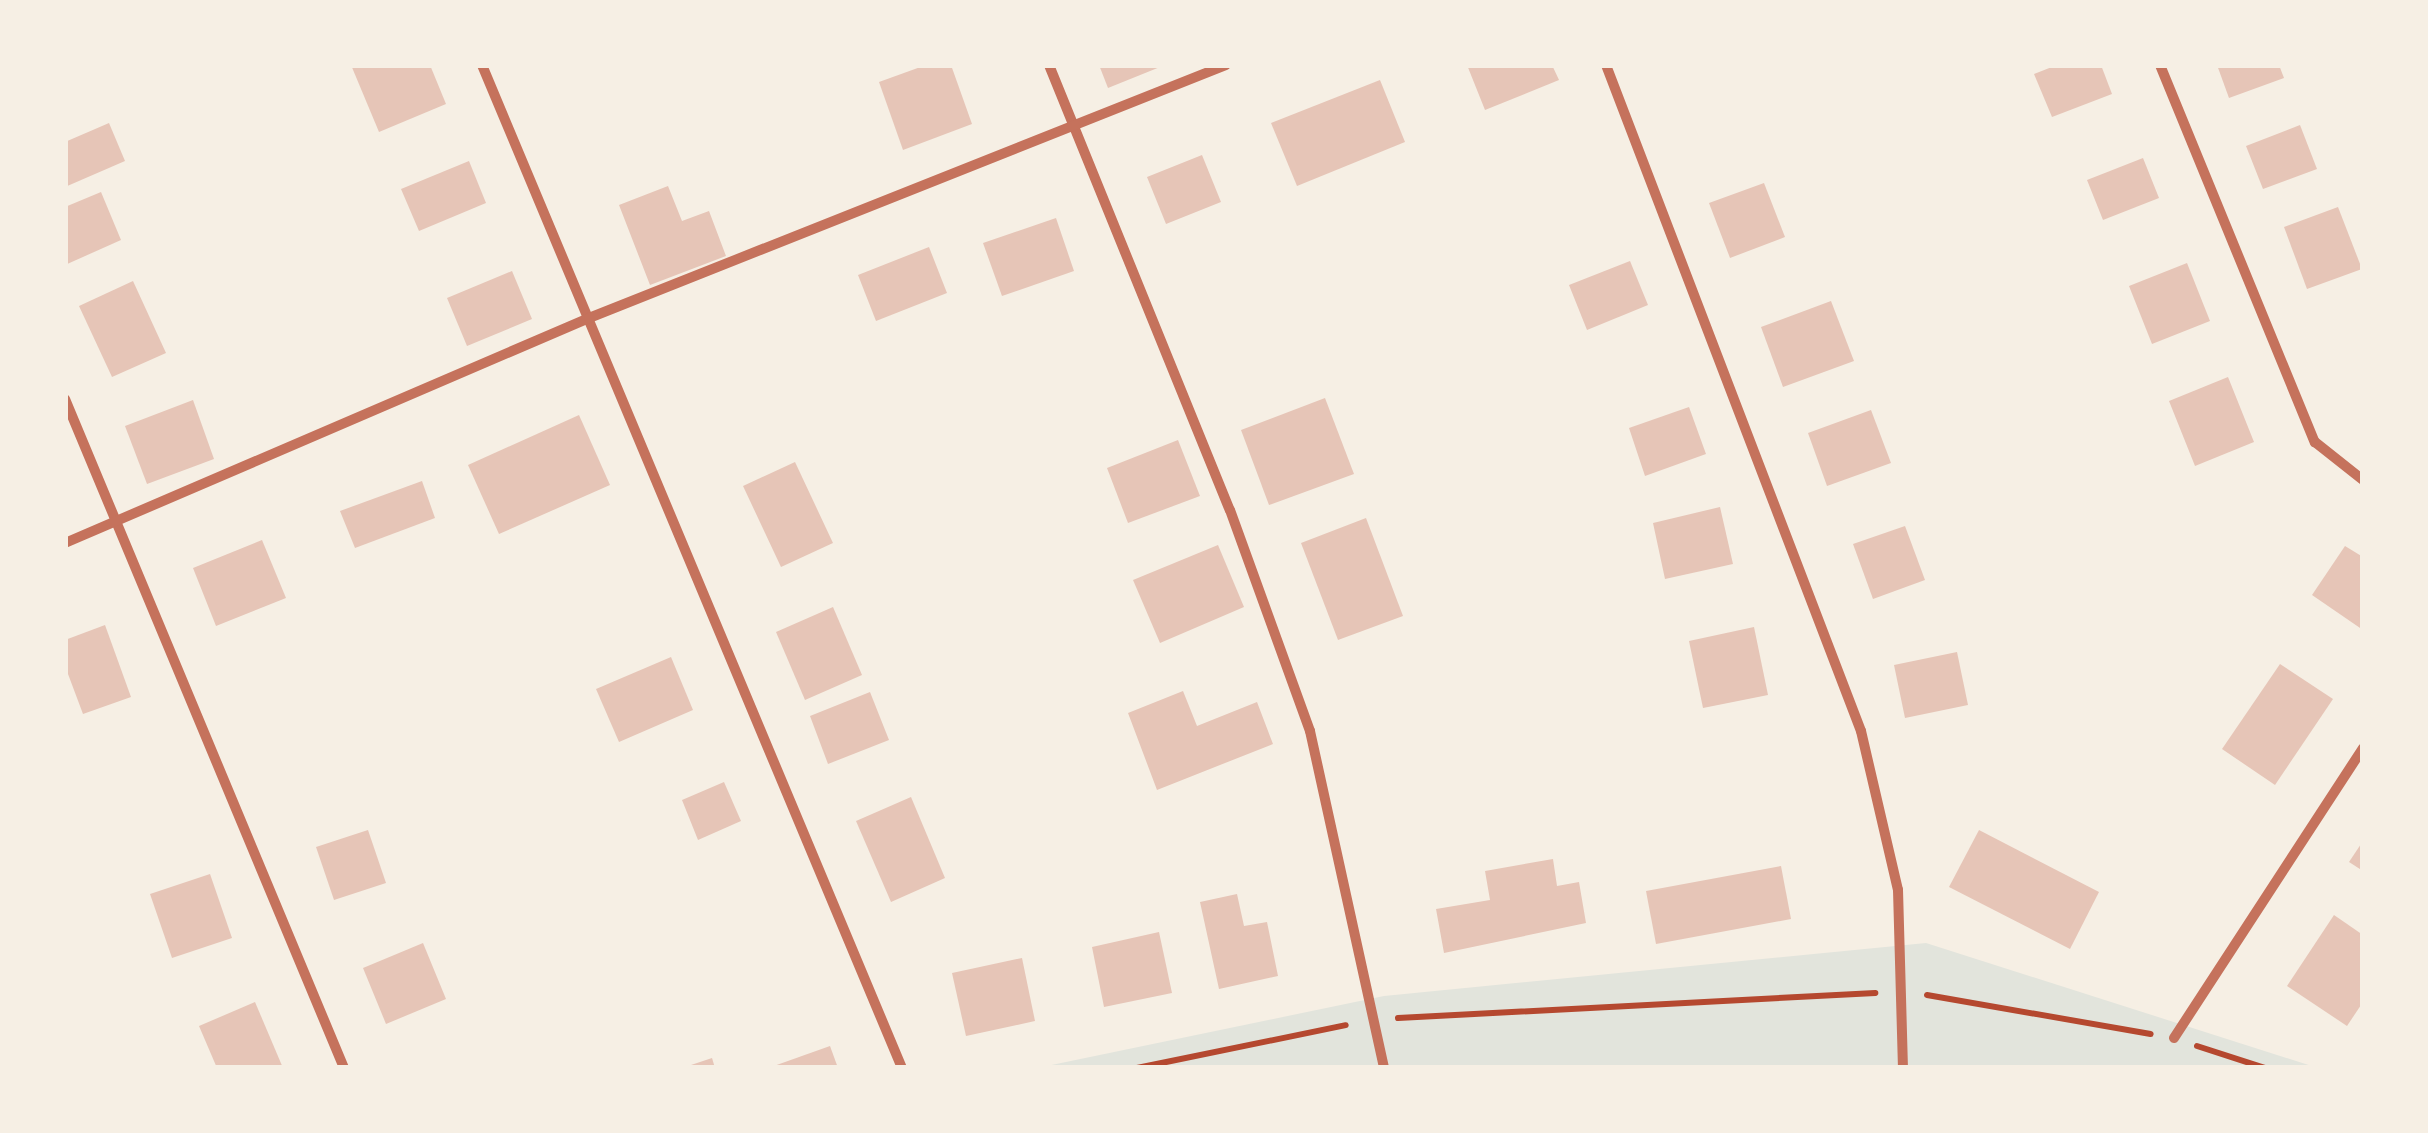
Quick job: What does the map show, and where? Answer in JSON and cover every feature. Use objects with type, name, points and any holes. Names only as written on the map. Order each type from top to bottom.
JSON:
[{"type":"street","points":[[482,65],[902,1068]]},
{"type":"street","points":[[1050,65],[1230,510],[1310,731],[1384,1068]]},
{"type":"street","points":[[65,543],[590,318],[1226,65]]},
{"type":"street","points":[[1606,65],[1860,731],[1898,890],[1904,992],[1903,1068]]},
{"type":"street","points":[[2160,65],[2315,442],[2363,480]]},
{"type":"street","points":[[65,399],[344,1068]]},
{"type":"street","points":[[2174,1038],[2363,748]]},
{"type":"path","points":[[1137,1068],[1374,1020],[1904,992],[2174,1038],[2265,1068]]},
{"type":"shaded area","points":[[1926,943],[2318,1068],[1037,1068],[1384,996]]},
{"type":"building","points":[[351,65],[430,65],[446,104],[379,132]]},
{"type":"building","points":[[926,65],[951,65],[972,124],[903,150],[879,82]]},
{"type":"building","points":[[1099,65],[1165,65],[1108,88]]},
{"type":"building","points":[[1467,65],[1552,65],[1559,80],[1485,110]]},
{"type":"building","points":[[2057,65],[2101,65],[2112,94],[2052,117],[2034,74]]},
{"type":"building","points":[[2217,65],[2279,65],[2284,78],[2229,98]]},
{"type":"building","points":[[1380,80],[1405,142],[1297,186],[1271,123]]},
{"type":"building","points":[[109,123],[125,161],[65,187],[65,142]]},
{"type":"building","points":[[2300,125],[2317,169],[2263,189],[2246,146]]},
{"type":"building","points":[[1202,155],[1221,202],[1166,224],[1147,177]]},
{"type":"building","points":[[2143,158],[2159,198],[2103,220],[2087,180]]},
{"type":"building","points":[[469,161],[486,203],[419,231],[401,189]]},
{"type":"building","points":[[1764,183],[1785,237],[1730,258],[1709,203]]},
{"type":"building","points":[[668,186],[682,221],[709,211],[726,256],[650,285],[619,205]]},
{"type":"building","points":[[101,192],[121,240],[65,265],[65,207]]},
{"type":"building","points":[[2338,207],[2362,269],[2307,289],[2284,227]]},
{"type":"building","points":[[1056,218],[1074,271],[1002,296],[983,243]]},
{"type":"building","points":[[929,247],[947,293],[876,321],[858,275]]},
{"type":"building","points":[[1630,261],[1648,305],[1587,330],[1569,285]]},
{"type":"building","points":[[2187,263],[2210,321],[2152,344],[2129,286]]},
{"type":"building","points":[[512,271],[532,319],[467,346],[447,298]]},
{"type":"building","points":[[133,281],[166,353],[112,377],[79,306]]},
{"type":"building","points":[[1831,301],[1854,361],[1783,387],[1761,327]]},
{"type":"building","points":[[2228,377],[2254,442],[2195,466],[2169,401]]},
{"type":"building","points":[[1325,398],[1354,474],[1269,505],[1241,430]]},
{"type":"building","points":[[193,400],[214,459],[147,484],[125,426]]},
{"type":"building","points":[[1689,407],[1706,454],[1645,476],[1629,428]]},
{"type":"building","points":[[1871,410],[1891,463],[1827,486],[1808,433]]},
{"type":"building","points":[[579,415],[610,485],[499,534],[468,465]]},
{"type":"building","points":[[1178,440],[1200,496],[1128,523],[1107,468]]},
{"type":"building","points":[[795,462],[833,543],[781,567],[743,486]]},
{"type":"building","points":[[422,481],[435,518],[355,548],[340,511]]},
{"type":"building","points":[[1720,507],[1733,564],[1665,579],[1653,523]]},
{"type":"building","points":[[1366,518],[1403,616],[1338,640],[1301,543]]},
{"type":"building","points":[[1905,526],[1925,580],[1873,599],[1853,544]]},
{"type":"building","points":[[262,540],[286,598],[216,626],[193,568]]},
{"type":"building","points":[[1218,545],[1244,607],[1160,643],[1133,580]]},
{"type":"building","points":[[2345,546],[2363,557],[2363,630],[2312,595]]},
{"type":"building","points":[[833,607],[862,675],[805,700],[776,632]]},
{"type":"building","points":[[105,625],[131,697],[83,714],[65,666],[65,640]]},
{"type":"building","points":[[1754,627],[1768,695],[1703,708],[1689,641]]},
{"type":"building","points":[[1957,652],[1968,705],[1905,718],[1894,665]]},
{"type":"building","points":[[671,657],[693,710],[619,742],[596,689]]},
{"type":"building","points":[[2280,664],[2333,699],[2275,785],[2222,749]]},
{"type":"building","points":[[1183,691],[1197,726],[1257,702],[1273,744],[1157,790],[1128,713]]},
{"type":"building","points":[[870,692],[889,740],[828,764],[810,716]]},
{"type":"building","points":[[724,782],[741,821],[698,840],[682,800]]},
{"type":"building","points":[[911,797],[945,878],[891,902],[856,821]]},
{"type":"building","points":[[368,830],[386,883],[334,900],[316,847]]},
{"type":"building","points":[[1979,830],[2099,892],[2070,949],[1949,887]]},
{"type":"building","points":[[2363,841],[2363,871],[2349,862]]},
{"type":"building","points":[[1553,859],[1557,886],[1579,882],[1586,923],[1444,953],[1436,909],[1490,900],[1485,871]]},
{"type":"building","points":[[1781,866],[1791,919],[1656,944],[1646,891]]},
{"type":"building","points":[[210,874],[232,938],[172,958],[150,894]]},
{"type":"building","points":[[1237,894],[1244,926],[1267,922],[1278,976],[1219,989],[1200,902]]},
{"type":"building","points":[[2334,915],[2363,935],[2363,1002],[2347,1026],[2287,986]]},
{"type":"building","points":[[1159,932],[1172,993],[1104,1007],[1092,947]]},
{"type":"building","points":[[423,943],[446,999],[386,1024],[363,968]]},
{"type":"building","points":[[1022,958],[1035,1021],[966,1036],[952,973]]},
{"type":"building","points":[[255,1002],[283,1068],[217,1068],[199,1026]]},
{"type":"building","points":[[830,1046],[838,1068],[771,1068],[771,1067]]},
{"type":"building","points":[[712,1058],[715,1068],[685,1068],[685,1067]]}]
